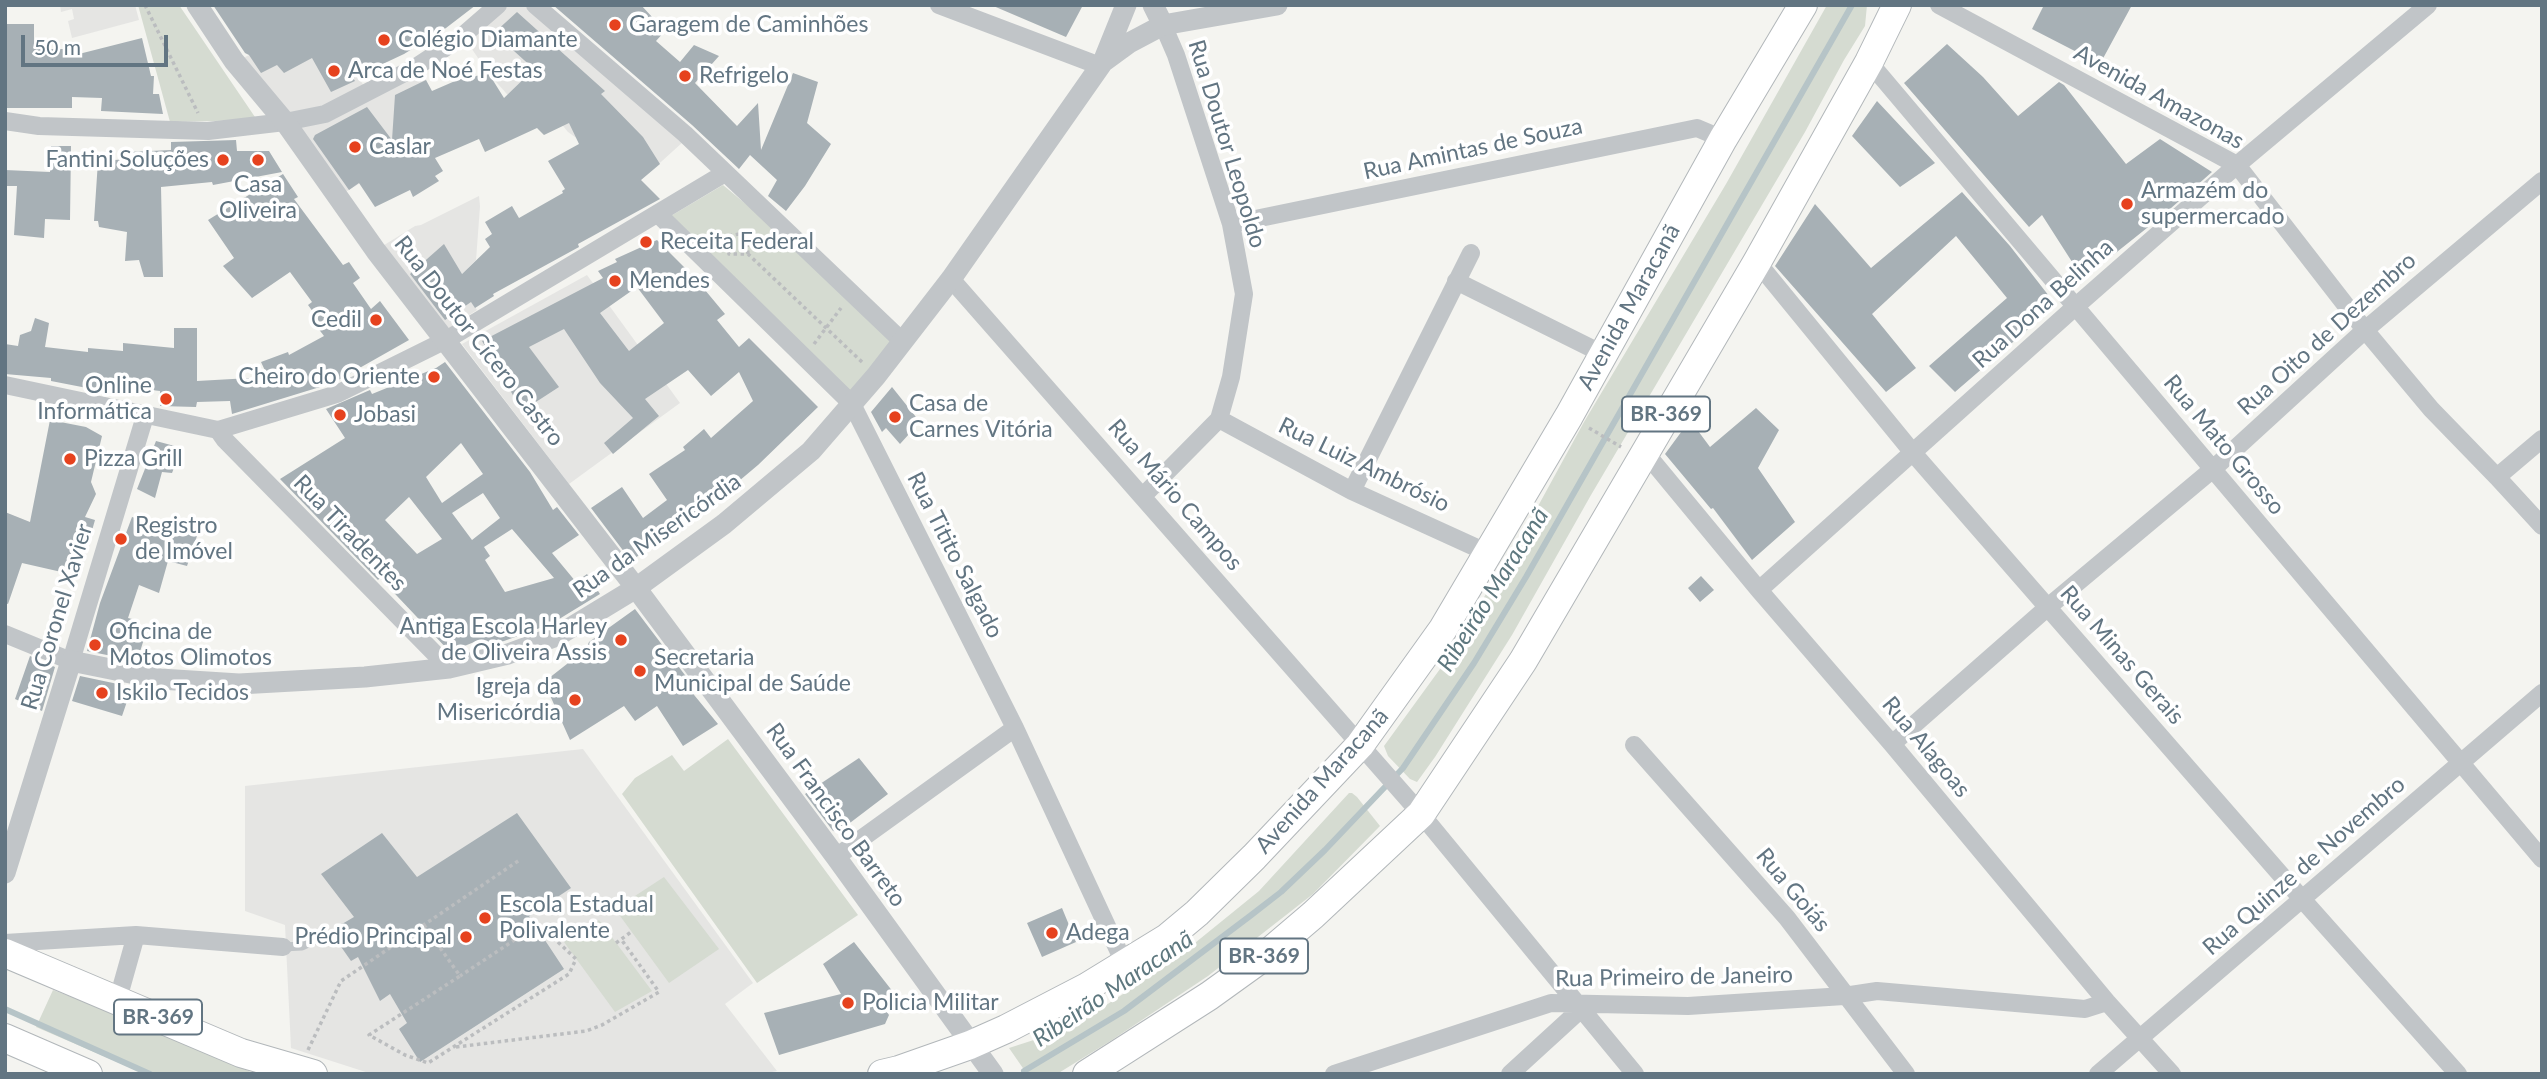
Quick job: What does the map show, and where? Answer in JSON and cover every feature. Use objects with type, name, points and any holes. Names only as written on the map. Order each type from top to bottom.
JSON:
[{"type":"main road","name":"Avenida Maracanã","points":[[882,1074],[970,1045],[1006,1029],[1125,965],[1167,938],[1198,913],[1368,754],[1488,553],[1723,139],[1803,5]]},
{"type":"main road","name":"BR-369","points":[[1087,1074],[1197,1004],[1266,955],[1313,915],[1415,808],[1523,661],[1634,449],[1757,262],[1870,62],[1897,5]]},
{"type":"main road","name":"BR-369","points":[[5,953],[241,1053],[304,1071]]},
{"type":"main road","points":[[5,1038],[89,1074]]},
{"type":"street","name":"Rua Doutor Cícero Castro","points":[[197,5],[234,61],[285,122],[336,198],[636,588]]},
{"type":"street","points":[[5,121],[39,126],[208,131],[285,122],[325,114],[416,67],[460,38],[498,5]]},
{"type":"street","points":[[536,5],[675,126],[902,341]]},
{"type":"street","points":[[939,5],[1102,64]]},
{"type":"street","name":"Rua da Misericórdia","points":[[5,634],[71,660],[160,679],[239,684],[365,677],[449,668],[508,654],[557,636],[636,588],[724,524],[811,451],[876,376],[951,279],[1102,64],[1126,5]]},
{"type":"street","points":[[1153,5],[1163,25]]},
{"type":"street","name":"Rua da Misericórdia","points":[[1102,64],[1129,43],[1163,25],[1277,5]]},
{"type":"street","name":"Avenida Amazonas","points":[[1939,5],[2237,166],[2365,330],[2431,409],[2542,526]]},
{"type":"street","name":"Rua Dona Belinha","points":[[1759,590],[2075,307],[2428,5]]},
{"type":"street","name":"Rua Doutor Leopoldo","points":[[1143,496],[1219,419],[1231,377],[1244,294],[1231,224],[1176,54],[1163,25]]},
{"type":"street","name":"Rua Mato Grosso","points":[[1870,62],[2542,859]]},
{"type":"street","name":"Rua Amintas de Souza","points":[[1231,224],[1697,128],[1723,139]]},
{"type":"street","points":[[5,385],[218,430],[337,394],[446,340],[659,215],[725,173]]},
{"type":"street","name":"Rua Oito de Dezembro","points":[[1892,744],[2048,607],[2213,469],[2365,330],[2542,181]]},
{"type":"street","name":"Rua Titito Salgado","points":[[659,215],[852,404],[1014,728],[1125,965]]},
{"type":"street","points":[[1352,491],[1471,253]]},
{"type":"street","name":"Rua Minas Gerais","points":[[1757,262],[1914,454],[2458,1074]]},
{"type":"street","name":"Rua Mário Campos","points":[[951,279],[1415,808],[1634,1074]]},
{"type":"street","points":[[1457,281],[1603,354]]},
{"type":"street","name":"Rua Coronel Xavier","points":[[5,873],[145,416]]},
{"type":"street","name":"Rua Luiz Ambrósio","points":[[1219,419],[1352,491],[1488,553]]},
{"type":"street","name":"Rua Tiradentes","points":[[218,430],[449,668]]},
{"type":"street","points":[[2497,477],[2542,439]]},
{"type":"street","name":"Rua Alagoas","points":[[1634,449],[1892,744],[2107,1002],[2172,1074]]},
{"type":"street","name":"Rua Francisco Barreto","points":[[636,588],[993,1074]]},
{"type":"street","name":"Rua Quinze de Novembro","points":[[2098,1074],[2542,693]]},
{"type":"street","points":[[836,857],[1014,728]]},
{"type":"street","name":"Rua Goiás","points":[[1634,745],[1787,918],[1906,1074]]},
{"type":"street","points":[[118,999],[136,935]]},
{"type":"street","points":[[5,943],[136,935],[283,947]]},
{"type":"street","name":"Rua Primeiro de Janeiro","points":[[1334,1074],[1551,1003],[1578,1006],[1688,1006],[1844,996],[1877,991],[2085,1009],[2107,1002]]},
{"type":"street","points":[[1510,1074],[1578,1006]]},
{"type":"lane","points":[[283,947],[302,946],[321,937]]},
{"type":"path","points":[[145,5],[208,131]]},
{"type":"path","points":[[748,254],[729,254],[727,236],[746,233],[748,254],[876,376]]},
{"type":"path","points":[[826,328],[853,293]]},
{"type":"path","points":[[1580,423],[1634,449]]},
{"type":"path","points":[[304,1071],[305,1057],[341,981],[521,859]]},
{"type":"path","points":[[424,925],[460,976]]},
{"type":"path","points":[[543,928],[576,959],[569,974],[428,1063],[405,1055],[369,1035],[460,976],[516,939],[526,940],[543,928]]},
{"type":"path","points":[[616,943],[631,932]]},
{"type":"path","points":[[454,1047],[586,1031],[602,1025],[659,992],[621,939]]},
{"type":"shaded area","points":[[60,5],[135,5],[139,20],[72,38],[68,21],[74,19],[72,9],[61,12]]},
{"type":"shaded area","points":[[138,5],[179,5],[257,120],[170,122]]},
{"type":"shaded area","points":[[505,5],[526,5],[683,142],[641,180],[628,158],[614,165],[568,132],[559,121],[514,102],[489,74],[465,39]]},
{"type":"shaded area","points":[[1827,5],[1867,5],[1865,26],[1512,635],[1435,757],[1417,782],[1410,779],[1388,756],[1384,746],[1440,669],[1477,609],[1584,422],[1726,184]]},
{"type":"shaded area","points":[[321,21],[366,89],[417,70],[426,80],[450,133],[419,147],[344,193],[243,58]]},
{"type":"shaded area","points":[[723,185],[759,215],[894,342],[852,393],[669,217]]},
{"type":"shaded area","points":[[479,196],[476,260],[456,280],[477,310],[443,332],[381,247],[415,226]]},
{"type":"shaded area","points":[[587,275],[680,403],[569,484],[462,344]]},
{"type":"shaded area","points":[[728,739],[858,915],[757,983],[622,794],[635,778],[672,755],[684,771]]},
{"type":"shaded area","name":"Escola Estadual Polivalente","points":[[583,749],[753,983],[725,1004],[777,1071],[763,1074],[372,1074],[291,1048],[285,925],[245,911],[245,786]]},
{"type":"shaded area","points":[[1349,793],[1357,797],[1380,826],[1313,894],[1208,976],[1112,1040],[1057,1074],[1027,1074],[1009,1048],[1043,1037],[1097,1011],[1169,964],[1259,891]]},
{"type":"shaded area","points":[[664,877],[719,949],[669,983],[615,909]]},
{"type":"shaded area","points":[[599,920],[652,991],[615,1012],[564,942]]},
{"type":"shaded area","points":[[53,990],[169,1034],[255,1074],[145,1074],[36,1027]]},
{"type":"building","points":[[213,5],[476,5],[446,28],[404,54],[353,78],[355,81],[331,92],[312,58],[284,73],[277,65],[261,73]]},
{"type":"building","points":[[553,5],[641,5],[665,31],[656,41],[680,62],[694,45],[719,56],[695,83],[737,126],[758,103],[761,150],[793,73],[818,82],[807,123],[831,144],[786,211],[768,196],[777,180],[750,155],[739,169]]},
{"type":"building","points":[[991,5],[1083,5],[1066,37]]},
{"type":"building","points":[[2044,5],[2132,5],[2100,64],[2032,29]]},
{"type":"building","points":[[517,12],[605,91],[601,94],[643,137],[660,164],[641,180],[660,199],[493,294],[494,296],[475,308],[471,302],[445,320],[410,274],[444,244],[462,274],[490,247],[485,239],[492,234],[485,222],[512,206],[519,218],[563,193],[565,189],[548,161],[579,144],[569,123],[544,135],[537,128],[485,152],[479,139],[435,158],[443,171],[435,176],[439,181],[413,197],[410,190],[375,207],[359,183],[349,190],[313,139],[315,135],[367,107],[392,140],[395,95],[426,80],[432,91],[462,78],[489,74],[504,98],[534,69],[494,33]]},
{"type":"building","points":[[5,24],[34,24],[34,49],[67,49],[67,57],[142,38],[151,76],[154,76],[153,94],[159,94],[163,114],[101,111],[102,98],[72,97],[72,108],[5,108]]},
{"type":"building","points":[[1947,44],[1983,77],[2018,116],[2059,82],[2126,164],[2160,139],[2212,172],[2083,279],[2042,215],[2029,227],[1904,83]]},
{"type":"building","points":[[1877,101],[1935,163],[1900,187],[1852,136]]},
{"type":"building","points":[[236,140],[237,151],[269,151],[282,172],[213,185],[212,182],[161,187],[163,277],[144,277],[139,260],[125,261],[127,232],[99,227],[98,221],[94,221],[98,161],[130,159],[129,152],[171,150],[171,142]]},
{"type":"building","points":[[51,146],[71,146],[70,220],[45,219],[44,238],[14,235],[17,186],[5,186],[5,170],[50,172]]},
{"type":"building","points":[[283,174],[298,197],[294,199],[343,265],[349,262],[360,278],[353,283],[371,309],[380,301],[409,340],[333,383],[232,414],[230,401],[197,402],[196,407],[160,406],[160,391],[118,386],[118,391],[87,388],[51,381],[51,378],[5,374],[5,344],[18,346],[20,335],[31,331],[35,318],[49,323],[45,347],[88,352],[88,348],[123,351],[123,343],[174,348],[174,328],[197,328],[197,381],[268,377],[261,362],[288,352],[289,355],[324,336],[311,319],[316,316],[308,305],[312,302],[290,272],[252,298],[223,266],[234,258],[208,220]]},
{"type":"building","points":[[1962,192],[2010,246],[2056,305],[1955,392],[1929,366],[2007,298],[1956,236],[1872,314],[1916,368],[1886,392],[1775,266],[1815,204],[1871,268]]},
{"type":"building","points":[[657,240],[695,278],[725,314],[717,320],[739,347],[749,338],[818,407],[758,465],[720,497],[631,561],[591,508],[622,487],[643,518],[667,500],[649,474],[685,450],[683,447],[704,429],[711,438],[753,401],[739,372],[711,396],[688,370],[645,399],[659,416],[613,454],[604,443],[633,418],[600,383],[564,329],[529,347],[559,387],[522,411],[482,341],[603,278],[598,271],[617,262],[615,259]],"holes":[[[637,287],[664,323],[629,351],[600,313]]]},
{"type":"building","points":[[445,362],[530,472],[553,510],[557,507],[579,535],[552,553],[576,582],[587,574],[600,594],[551,624],[504,641],[482,647],[479,640],[450,652],[280,479],[345,438],[326,409],[370,390],[372,394]],"holes":[[[461,443],[483,474],[442,503],[426,477]],[[483,493],[500,518],[472,540],[452,513]],[[409,497],[442,539],[417,554],[385,520]],[[512,529],[554,578],[505,592],[485,560],[490,556],[484,547]]]},
{"type":"building","name":"Casa de Carnes Vitória","points":[[892,387],[920,422],[900,444],[886,428],[882,432],[871,412]]},
{"type":"building","points":[[1756,408],[1779,430],[1758,468],[1795,522],[1752,560],[1713,508],[1711,509],[1665,454],[1690,420],[1710,447]]},
{"type":"building","points":[[50,420],[86,427],[102,436],[91,482],[96,494],[85,517],[95,520],[79,576],[22,563],[8,604],[5,603],[5,512],[30,522]]},
{"type":"building","points":[[156,441],[182,448],[172,473],[162,472],[155,498],[137,489]]},
{"type":"building","points":[[132,517],[197,536],[187,566],[168,561],[159,593],[139,585],[128,618],[132,619],[125,635],[144,639],[137,661],[87,651],[100,603]]},
{"type":"building","points":[[1701,576],[1714,590],[1700,602],[1688,588]]},
{"type":"building","name":"Secretaria Municipal de Saúde","points":[[635,609],[694,687],[690,690],[718,724],[683,746],[657,706],[635,721],[624,706],[570,740],[544,682],[586,649],[589,642]]},
{"type":"building","points":[[30,656],[55,667],[42,711],[15,699]]},
{"type":"building","name":"Iskilo Tecidos","points":[[80,676],[132,687],[122,716],[72,701]]},
{"type":"building","points":[[859,758],[888,794],[838,832],[833,831],[805,794]]},
{"type":"building","name":"Prédio Principal","points":[[517,813],[571,888],[529,916],[564,969],[420,1062],[399,1029],[407,1023],[390,994],[380,1001],[358,957],[351,961],[330,931],[354,917],[321,874],[382,833],[417,877]]},
{"type":"building","name":"Adega","points":[[1062,908],[1076,942],[1042,957],[1027,923]]},
{"type":"building","name":"Policia Militar","points":[[854,942],[897,997],[884,1008],[889,1015],[885,1024],[779,1055],[764,1013],[841,994],[823,964]]},
{"type":"waterway","name":"Ribeirão Maracanã","points":[[1024,1071],[1124,1011],[1281,892],[1403,768],[1474,663],[1526,577],[1852,5]]},
{"type":"waterway","name":"Ribeirão Maracanã","points":[[5,1009],[150,1074]]},
{"type":"place","name":"Garagem de Caminhões","points":[[615,25]]},
{"type":"place","name":"Colégio Diamante","points":[[384,40]]},
{"type":"place","name":"Arca de Noé Festas","points":[[334,71]]},
{"type":"place","name":"Refrigelo","points":[[685,76]]},
{"type":"place","name":"Caslar","points":[[355,147]]},
{"type":"place","name":"Fantini Soluções","points":[[223,160]]},
{"type":"place","name":"Casa Oliveira","points":[[258,160]]},
{"type":"place","name":"Armazém do supermercado","points":[[2127,204]]},
{"type":"place","name":"Receita Federal","points":[[646,242]]},
{"type":"place","name":"Mendes","points":[[615,281]]},
{"type":"place","name":"Cedil","points":[[376,320]]},
{"type":"place","name":"Cheiro do Oriente","points":[[434,377]]},
{"type":"place","name":"Online Informática","points":[[166,399]]},
{"type":"place","name":"Jobasi","points":[[340,415]]},
{"type":"place","name":"Casa de Carnes Vitória","points":[[895,417]]},
{"type":"place","name":"Pizza Grill","points":[[70,459]]},
{"type":"place","name":"Registro de Imóvel","points":[[121,539]]},
{"type":"place","name":"Antiga Escola Harley de Oliveira Assis","points":[[621,640]]},
{"type":"place","name":"Oficina de Motos Olimotos","points":[[95,645]]},
{"type":"place","name":"Secretaria Municipal de Saúde","points":[[640,671]]},
{"type":"place","name":"Iskilo Tecidos","points":[[102,693]]},
{"type":"place","name":"Igreja da Misericórdia","points":[[575,700]]},
{"type":"place","name":"Escola Estadual Polivalente","points":[[485,918]]},
{"type":"place","name":"Adega","points":[[1052,933]]},
{"type":"place","name":"Prédio Principal","points":[[466,937]]},
{"type":"place","name":"Policia Militar","points":[[848,1003]]}]
